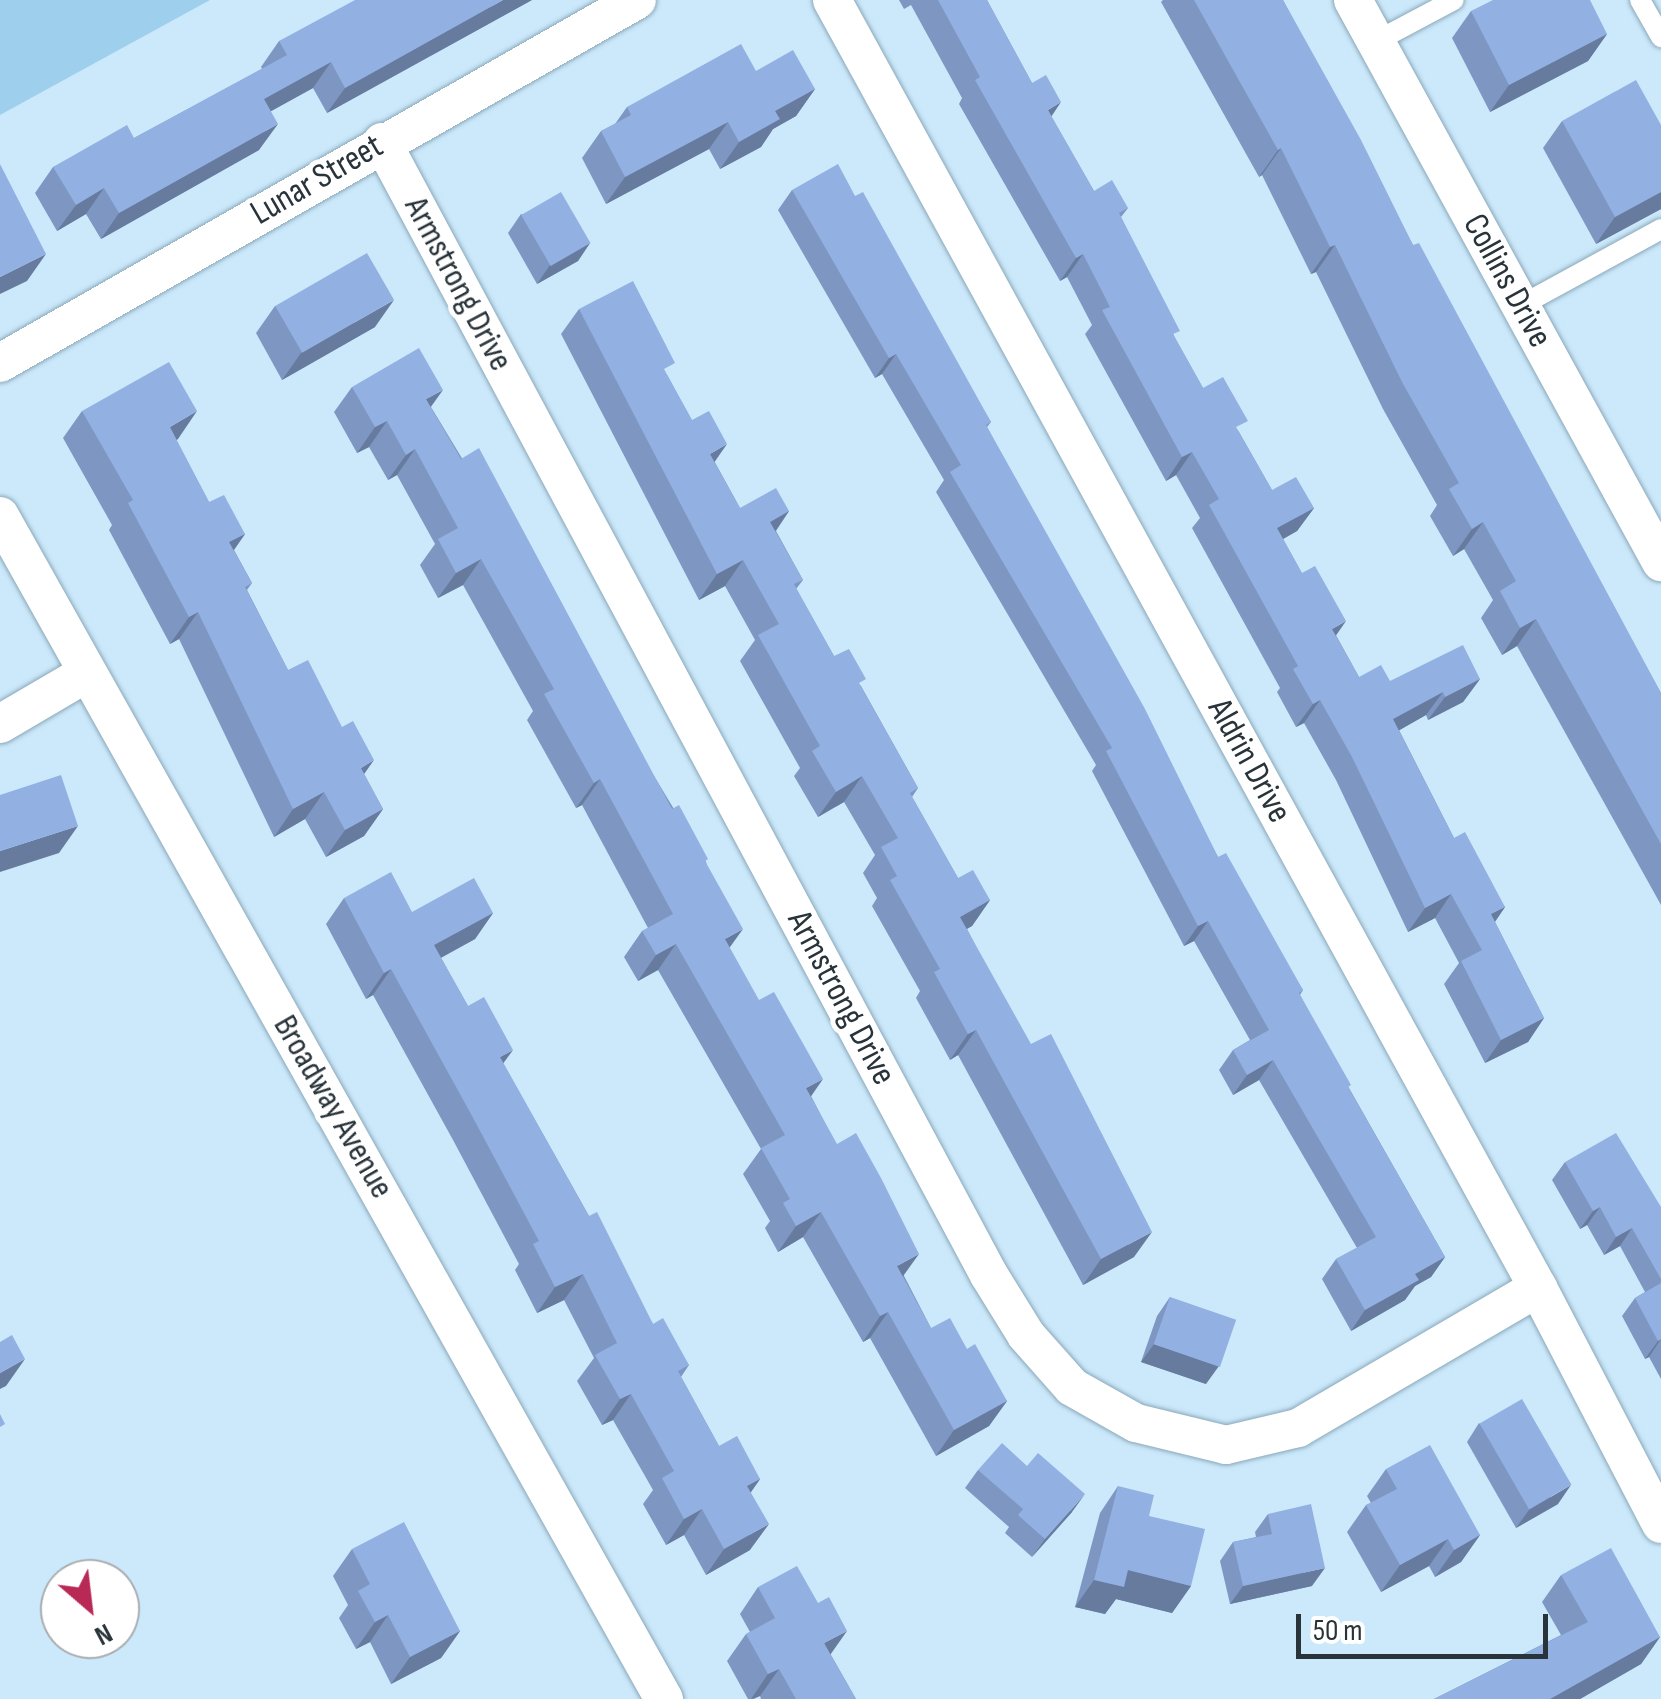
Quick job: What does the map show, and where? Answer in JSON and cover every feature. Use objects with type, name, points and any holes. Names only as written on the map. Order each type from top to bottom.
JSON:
[{"type":"street","name":"Lunar Street","points":[[0,363],[637,0]]},
{"type":"street","name":"Aldrin Drive","points":[[832,0],[1538,1288],[1661,1524]]},
{"type":"street","name":"Collins Drive","points":[[1352,0],[1661,562]]},
{"type":"street","name":"Armstrong Drive","points":[[382,142],[989,1275],[1026,1335],[1072,1386],[1136,1422],[1226,1445],[1298,1428],[1538,1288]]},
{"type":"street","name":"Broadway Avenue","points":[[0,516],[664,1699]]},
{"type":"street","points":[[0,724],[87,674]]},
{"type":"lane","points":[[1376,42],[1454,0]]},
{"type":"lane","points":[[1640,0],[1661,37]]},
{"type":"lane","points":[[1520,306],[1661,229]]},
{"type":"shaded area","points":[[0,0],[210,0],[0,115]]},
{"type":"building","points":[[355,0],[503,0],[345,88],[331,62],[264,99],[278,124],[119,213],[104,188],[76,205],[53,167],[127,125],[134,138],[287,55],[279,41]]},
{"type":"building","points":[[938,0],[987,0],[1032,83],[1046,75],[1061,102],[1048,110],[1094,191],[1112,180],[1128,208],[1119,213],[1180,331],[1173,334],[1203,388],[1223,377],[1248,421],[1236,427],[1272,490],[1296,477],[1314,508],[1277,528],[1302,573],[1315,566],[1346,621],[1332,629],[1359,677],[1381,665],[1390,681],[1463,645],[1480,679],[1445,697],[1443,692],[1393,719],[1454,838],[1465,832],[1505,907],[1491,914],[1544,1018],[1501,1040],[1461,961],[1482,950],[1451,894],[1425,908],[1352,757],[1320,700],[1313,704],[1293,669],[1298,666],[1209,505],[1219,499],[1192,452],[1182,457],[1102,310],[1110,307],[1083,254],[1076,258],[975,80],[980,77]]},
{"type":"building","points":[[1194,0],[1283,0],[1361,140],[1413,245],[1419,243],[1661,693],[1661,844],[1536,619],[1520,628],[1500,591],[1516,581],[1483,522],[1472,529],[1449,489],[1459,483],[1402,382],[1335,245],[1330,247],[1281,148],[1278,150]]},
{"type":"building","points":[[1493,0],[1590,0],[1607,34],[1509,85],[1471,11]]},
{"type":"building","points":[[741,44],[756,71],[793,50],[815,89],[775,111],[780,119],[739,142],[728,122],[625,177],[601,131],[631,115],[627,107]]},
{"type":"building","points":[[1636,80],[1661,125],[1661,192],[1615,217],[1562,121]]},
{"type":"building","points":[[0,164],[46,254],[0,277]]},
{"type":"building","points":[[838,164],[855,196],[863,192],[991,422],[986,425],[1145,709],[1218,857],[1226,853],[1303,990],[1299,993],[1351,1085],[1348,1087],[1445,1257],[1415,1274],[1419,1280],[1365,1310],[1336,1259],[1376,1237],[1273,1060],[1247,1075],[1233,1050],[1269,1030],[1208,921],[1198,926],[1106,751],[1112,748],[950,472],[961,465],[896,354],[889,358],[792,190]]},
{"type":"building","points":[[561,192],[590,243],[551,266],[521,215]]},
{"type":"building","points":[[367,253],[394,300],[302,353],[275,306]]},
{"type":"building","points":[[633,281],[675,363],[664,369],[692,420],[709,411],[727,444],[710,454],[740,508],[776,488],[789,511],[770,522],[803,580],[794,584],[834,656],[849,649],[866,679],[859,683],[918,788],[910,793],[958,878],[973,870],[990,900],[960,917],[1031,1044],[1051,1034],[1152,1232],[1101,1259],[976,1030],[968,1034],[934,972],[940,969],[890,880],[897,876],[881,847],[898,838],[862,776],[836,792],[812,751],[820,746],[758,635],[779,624],[743,560],[717,574],[579,309]]},
{"type":"building","points":[[419,348],[443,390],[426,399],[461,459],[479,448],[672,809],[679,805],[708,859],[705,861],[743,929],[725,939],[759,1000],[774,992],[823,1079],[806,1088],[837,1144],[856,1133],[881,1178],[919,1254],[897,1266],[931,1328],[950,1318],[967,1349],[975,1344],[1007,1401],[954,1430],[888,1312],[880,1316],[821,1212],[796,1226],[783,1203],[790,1199],[761,1148],[785,1135],[676,944],[656,955],[642,931],[673,914],[600,779],[594,783],[544,694],[554,689],[481,559],[456,573],[438,539],[458,528],[415,449],[406,455],[387,421],[375,427],[352,387]]},
{"type":"building","points":[[169,362],[197,411],[170,427],[209,502],[224,495],[245,534],[229,542],[252,583],[245,587],[288,670],[308,660],[342,727],[353,721],[374,760],[361,768],[383,809],[345,830],[324,792],[293,809],[198,612],[189,617],[128,503],[133,500],[82,411]]},
{"type":"building","points":[[61,775],[78,826],[0,851],[0,795]]},
{"type":"building","points":[[391,872],[412,912],[474,878],[493,913],[434,945],[468,1006],[484,997],[513,1050],[500,1057],[589,1216],[597,1212],[653,1324],[663,1318],[689,1365],[678,1371],[719,1446],[737,1436],[760,1479],[747,1486],[769,1524],[724,1549],[702,1509],[684,1519],[662,1478],[674,1471],[631,1394],[620,1399],[595,1355],[617,1343],[583,1274],[555,1287],[533,1244],[539,1241],[471,1114],[391,969],[384,973],[344,898]]},
{"type":"building","points":[[1616,1133],[1661,1207],[1661,1279],[1632,1228],[1616,1237],[1600,1207],[1593,1211],[1565,1162]]},
{"type":"building","points":[[1661,1283],[1661,1339],[1658,1341],[1635,1298]]},
{"type":"building","points":[[1170,1297],[1236,1320],[1220,1367],[1154,1344]]},
{"type":"building","points":[[12,1335],[25,1359],[0,1373],[0,1342]]},
{"type":"building","points":[[1522,1399],[1572,1485],[1529,1509],[1480,1424]]},
{"type":"building","points":[[1002,1443],[1027,1466],[1038,1453],[1085,1494],[1045,1539],[1018,1515],[1023,1509],[978,1470]]},
{"type":"building","points":[[1430,1445],[1480,1535],[1454,1550],[1448,1539],[1400,1565],[1366,1505],[1397,1489],[1386,1469]]},
{"type":"building","points":[[1118,1486],[1154,1495],[1149,1516],[1205,1529],[1191,1586],[1128,1570],[1124,1587],[1094,1580]]},
{"type":"building","points":[[1311,1504],[1325,1568],[1243,1586],[1233,1542],[1272,1534],[1268,1514]]},
{"type":"building","points":[[404,1522],[460,1631],[410,1657],[388,1615],[375,1622],[358,1591],[370,1584],[352,1549]]},
{"type":"building","points":[[1611,1548],[1660,1637],[1550,1699],[1434,1699],[1588,1622],[1561,1575]]},
{"type":"building","points":[[797,1566],[818,1603],[829,1597],[847,1631],[824,1643],[856,1699],[796,1699],[779,1669],[768,1674],[746,1634],[775,1618],[758,1587]]}]
